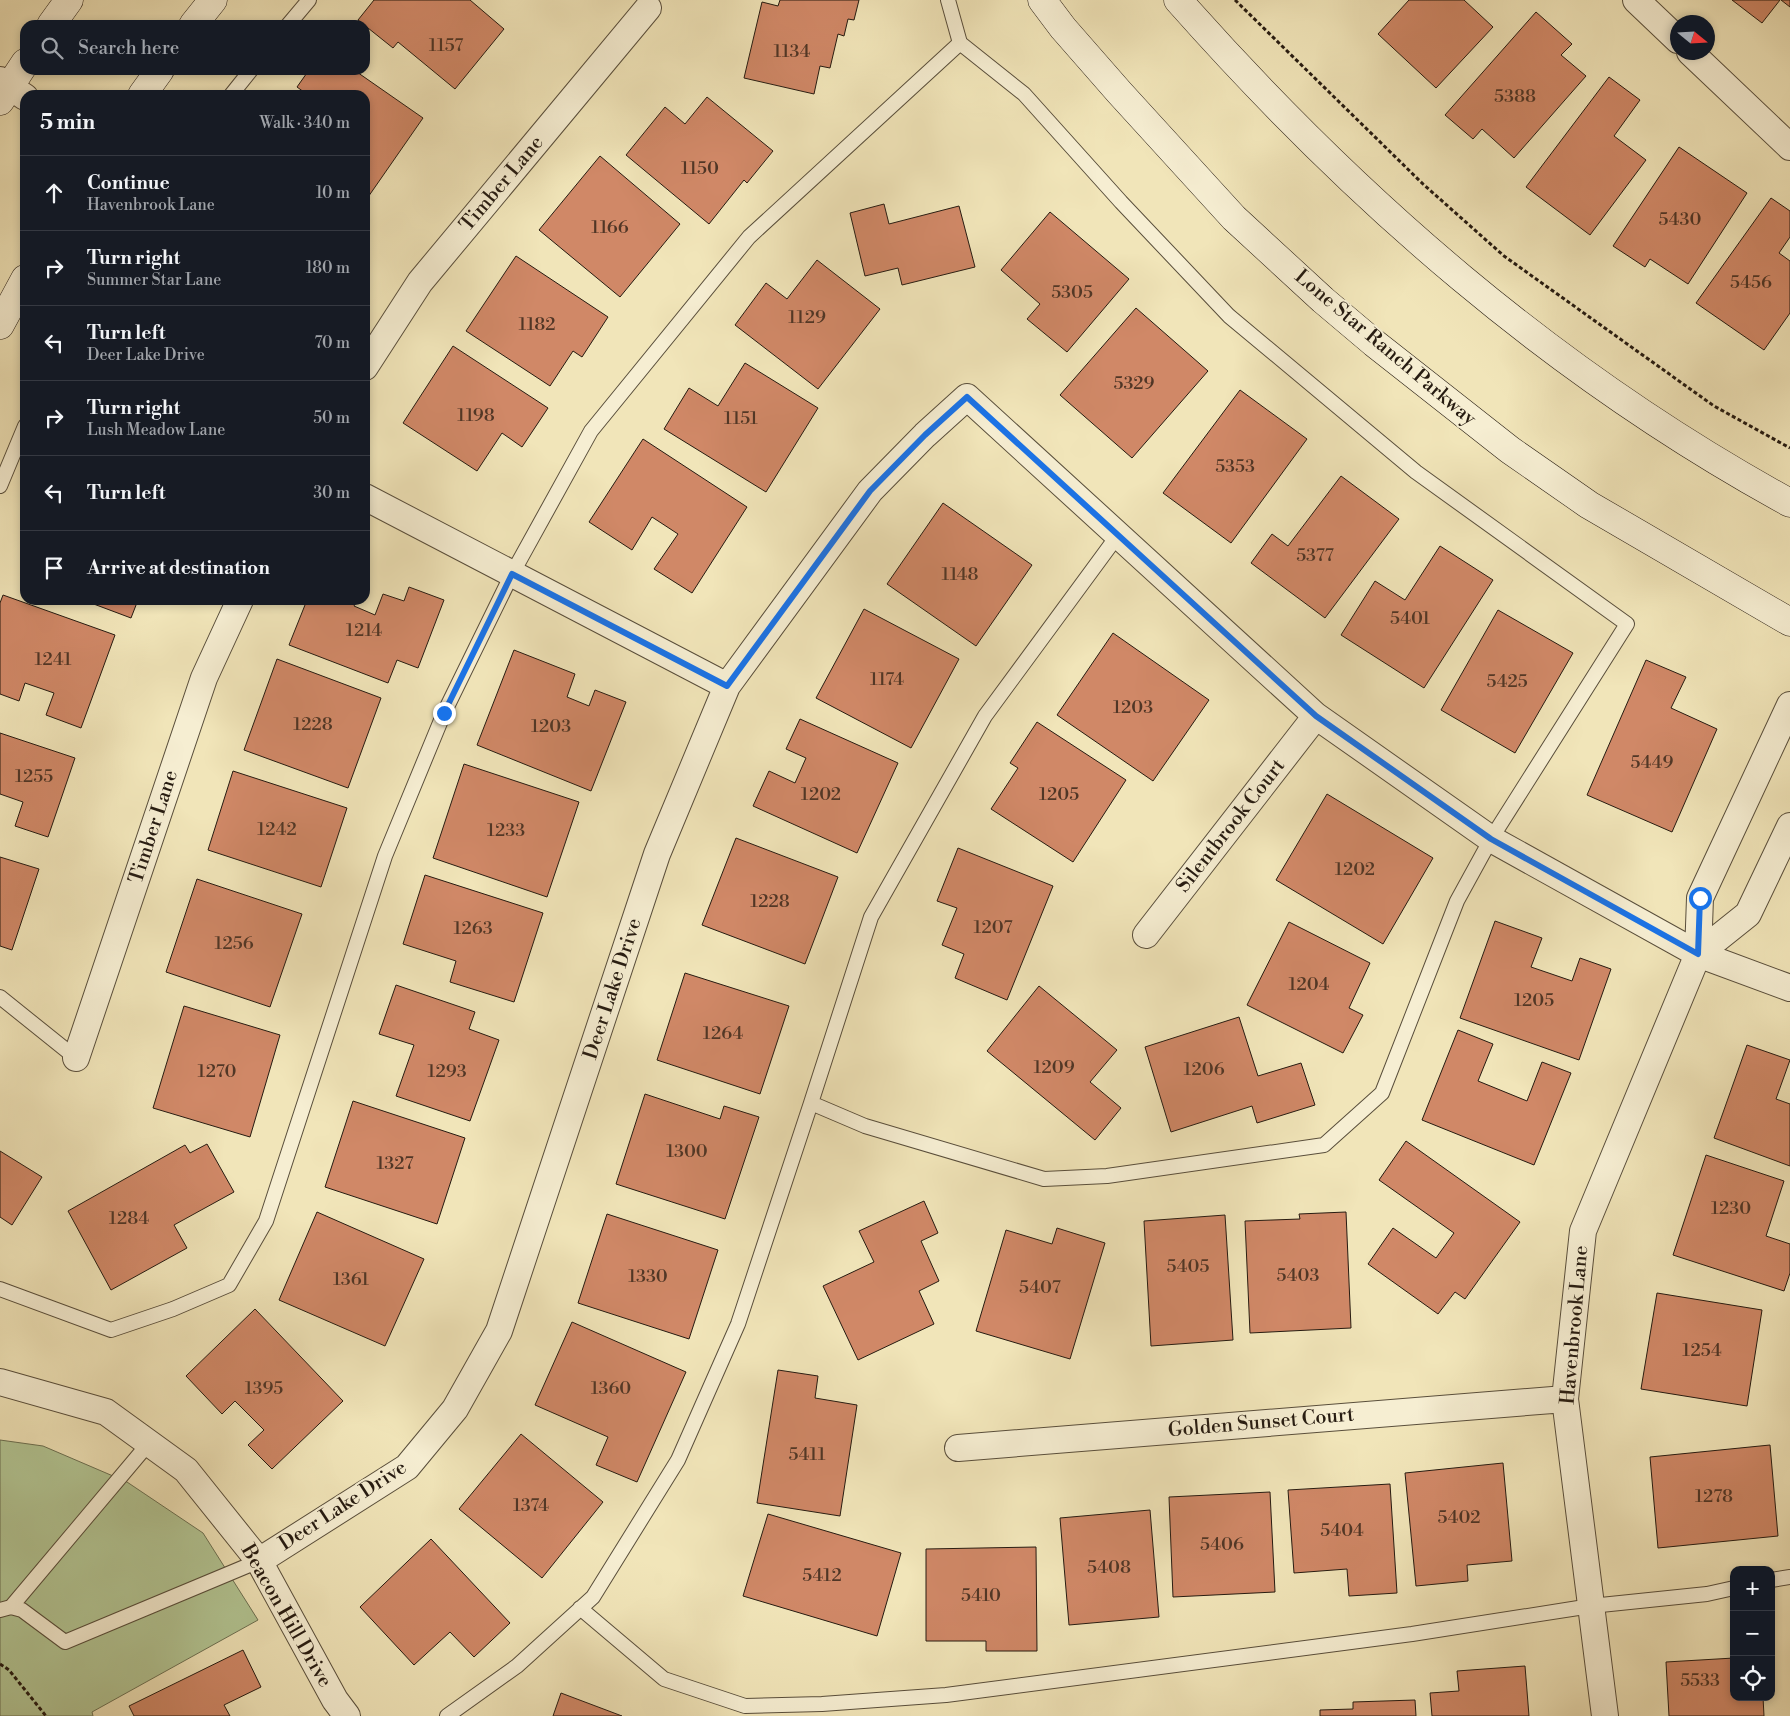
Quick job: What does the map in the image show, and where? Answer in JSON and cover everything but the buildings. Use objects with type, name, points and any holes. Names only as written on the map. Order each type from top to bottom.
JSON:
[{"type":"main road","points":[[55,20],[69,0]]},
{"type":"main road","points":[[197,20],[213,0]]},
{"type":"main road","name":"Lone Star Ranch Parkway","points":[[1042,0],[1063,28],[1150,128],[1234,218],[1366,337],[1510,450],[1589,505],[1790,622]]},
{"type":"main road","points":[[1178,0],[1294,126],[1368,197],[1507,317],[1585,376],[1649,419],[1790,503]]},
{"type":"main road","points":[[9,91],[20,72]]},
{"type":"main road","points":[[146,90],[156,75]]},
{"type":"main road","points":[[0,325],[20,288]]},
{"type":"street","points":[[1636,0],[1670,32]]},
{"type":"street","name":"Timber Lane","points":[[370,359],[420,282],[645,4]]},
{"type":"street","points":[[1698,60],[1790,147]]},
{"type":"street","name":"Deer Lake Drive","points":[[259,1561],[407,1467],[455,1409],[499,1331],[657,854],[727,686],[870,491],[925,435],[967,397],[1118,535]]},
{"type":"street","points":[[370,500],[727,686]]},
{"type":"street","points":[[1118,535],[1316,716],[1491,839],[1698,954],[1790,988]]},
{"type":"street","name":"Timber Lane","points":[[76,1058],[204,678],[238,605]]},
{"type":"street","name":"Havenbrook Lane","points":[[1605,1716],[1565,1399],[1583,1231],[1698,954],[1700,898],[1790,705]]},
{"type":"street","name":"Silentbrook Court","points":[[1146,935],[1316,716]]},
{"type":"street","name":"Havenbrook Lane","points":[[1698,954],[1748,914],[1790,826]]},
{"type":"street","name":"Beacon Hill Drive","points":[[0,1382],[106,1412],[186,1470],[259,1561],[335,1700],[347,1716]]},
{"type":"street","name":"Golden Sunset Court","points":[[958,1448],[1565,1399]]},
{"type":"lane","points":[[292,20],[309,0]]},
{"type":"lane","points":[[811,1103],[865,1126],[1044,1179],[1107,1176],[1324,1146],[1382,1093],[1456,901],[1491,839],[1627,624],[1416,472],[1230,316],[1121,202],[1024,94],[960,43],[948,0]]},
{"type":"lane","points":[[0,1289],[111,1330],[173,1309],[229,1285],[266,1221],[385,856],[444,713],[512,574],[591,431],[748,238],[960,43]]},
{"type":"lane","points":[[235,90],[247,75]]},
{"type":"lane","points":[[0,486],[20,438]]},
{"type":"lane","points":[[447,1716],[518,1666],[593,1597],[678,1460],[738,1324],[871,917],[986,716],[1118,535]]},
{"type":"lane","points":[[0,997],[76,1058]]},
{"type":"lane","points":[[6,1608],[149,1443]]},
{"type":"lane","points":[[6,1608],[22,1610],[65,1642],[259,1561]]},
{"type":"lane","points":[[1775,1579],[1790,1576]]},
{"type":"lane","points":[[580,1608],[664,1679],[745,1706],[822,1704],[946,1694],[1412,1634],[1591,1606],[1707,1594],[1730,1589]]},
{"type":"path","points":[[1235,0],[1423,184],[1504,256],[1714,406],[1790,448]]},
{"type":"path","points":[[0,1664],[9,1670],[46,1716]]},
{"type":"green space","points":[[0,1440],[43,1446],[127,1482],[203,1533],[258,1620],[92,1712],[93,1716],[0,1716]]},
{"type":"route","points":[[444,713],[512,574],[727,686],[870,491],[925,435],[967,397],[1316,716],[1491,839],[1698,954],[1700,898]]}]
